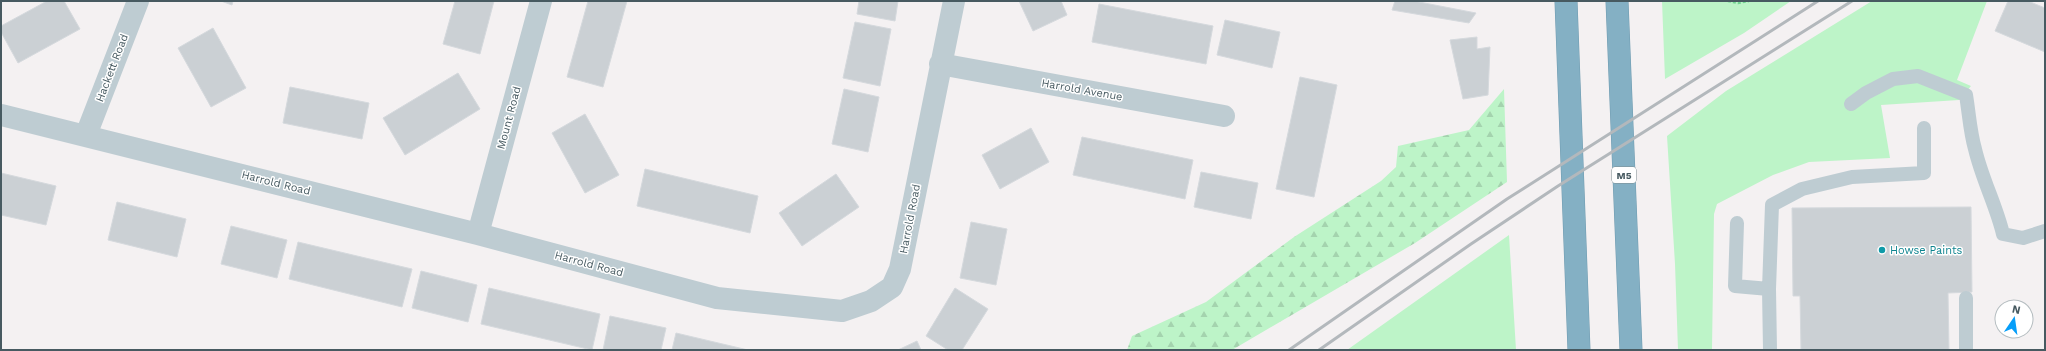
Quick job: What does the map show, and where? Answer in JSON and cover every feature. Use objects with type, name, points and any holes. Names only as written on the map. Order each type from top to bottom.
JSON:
[{"type":"highway","points":[[1566,1],[1579,350]]},
{"type":"highway","name":"M5","points":[[1617,1],[1631,350]]},
{"type":"street","name":"Hackett Road","points":[[86,135],[138,1]]},
{"type":"street","name":"Mount Road","points":[[478,234],[541,1]]},
{"type":"street","name":"Harrold Road","points":[[1,115],[478,234],[717,298],[842,311],[871,301],[892,287],[900,269],[940,64],[954,1]]},
{"type":"street","name":"Harrold Avenue","points":[[940,64],[1224,116]]},
{"type":"lane","points":[[1850,104],[1866,93],[1893,79],[1918,76],[1966,95],[1975,149],[1986,184],[1997,209],[2003,234],[2023,238],[2045,231]]},
{"type":"lane","points":[[1770,350],[1772,205],[1802,189],[1852,176],[1924,173],[1924,128]]},
{"type":"lane","points":[[1737,223],[1735,286],[1770,288]]},
{"type":"lane","points":[[1966,298],[1966,350]]},
{"type":"path","points":[[1728,1],[1738,3],[1749,1]]},
{"type":"green space","points":[[1662,1],[1791,1],[1744,33],[1665,79]]},
{"type":"green space","points":[[1872,1],[1987,1],[1957,80],[1971,86],[1959,100],[1881,105],[1890,158],[1809,162],[1773,175],[1717,204],[1714,214],[1712,350],[1678,350],[1675,264],[1667,136],[1726,91]]},
{"type":"green space","points":[[1504,89],[1507,182],[1415,243],[1232,350],[1127,350],[1132,336],[1206,302],[1294,237],[1381,181],[1396,167],[1398,146],[1469,130]]},
{"type":"green space","points":[[1509,235],[1516,350],[1347,350]]},
{"type":"building","points":[[47,1],[64,1],[80,29],[18,63],[1,32],[1,26]]},
{"type":"building","points":[[221,1],[233,1],[232,5]]},
{"type":"building","points":[[455,1],[494,1],[480,54],[443,44]]},
{"type":"building","points":[[588,1],[627,1],[603,87],[567,77]]},
{"type":"building","points":[[859,1],[898,1],[895,21],[857,14]]},
{"type":"building","points":[[1019,1],[1061,1],[1067,15],[1033,31]]},
{"type":"building","points":[[1395,1],[1414,1],[1476,13],[1469,23],[1392,10]]},
{"type":"building","points":[[2008,1],[2028,1],[2045,8],[2045,52],[1995,31]]},
{"type":"building","points":[[1099,4],[1213,26],[1206,64],[1092,42]]},
{"type":"building","points":[[1225,20],[1280,32],[1272,68],[1217,55]]},
{"type":"building","points":[[855,22],[891,29],[880,86],[843,78]]},
{"type":"building","points":[[213,28],[246,88],[211,107],[178,48]]},
{"type":"building","points":[[1477,37],[1477,49],[1490,47],[1488,95],[1463,99],[1450,40]]},
{"type":"building","points":[[458,73],[480,109],[405,155],[383,118]]},
{"type":"building","points":[[1300,77],[1337,85],[1314,197],[1276,189]]},
{"type":"building","points":[[290,87],[369,103],[362,139],[283,123]]},
{"type":"building","points":[[844,89],[879,97],[868,152],[832,144]]},
{"type":"building","points":[[585,114],[619,175],[585,193],[552,133]]},
{"type":"building","points":[[1031,128],[1049,162],[1000,189],[982,155]]},
{"type":"building","points":[[1082,137],[1193,160],[1185,199],[1073,175]]},
{"type":"building","points":[[645,169],[758,196],[750,233],[637,206]]},
{"type":"building","points":[[1201,172],[1258,183],[1251,219],[1194,207]]},
{"type":"building","points":[[1,173],[56,186],[46,225],[1,215]]},
{"type":"building","points":[[836,174],[859,207],[802,246],[779,213]]},
{"type":"building","points":[[117,202],[186,219],[177,257],[108,240]]},
{"type":"building","name":"Howse Paints","points":[[1971,207],[1972,292],[1948,293],[1949,350],[1801,350],[1800,296],[1793,296],[1792,208]]},
{"type":"building","points":[[971,222],[1007,229],[996,285],[960,278]]},
{"type":"building","points":[[231,226],[287,240],[277,278],[221,264]]},
{"type":"building","points":[[298,242],[412,269],[402,307],[289,279]]},
{"type":"building","points":[[421,271],[477,285],[468,322],[412,308]]},
{"type":"building","points":[[489,288],[600,314],[592,350],[481,324]]},
{"type":"building","points":[[955,288],[988,309],[962,350],[948,350],[926,336]]},
{"type":"building","points":[[610,316],[666,328],[661,350],[603,350]]},
{"type":"building","points":[[676,333],[748,350],[672,350]]},
{"type":"building","points":[[917,341],[921,350],[898,350]]},
{"type":"railway","points":[[1289,350],[1507,199],[1818,1]]},
{"type":"railway","points":[[1319,350],[1471,244],[1558,186],[1852,1]]},
{"type":"place","name":"Howse Paints","points":[[1882,250]]}]
